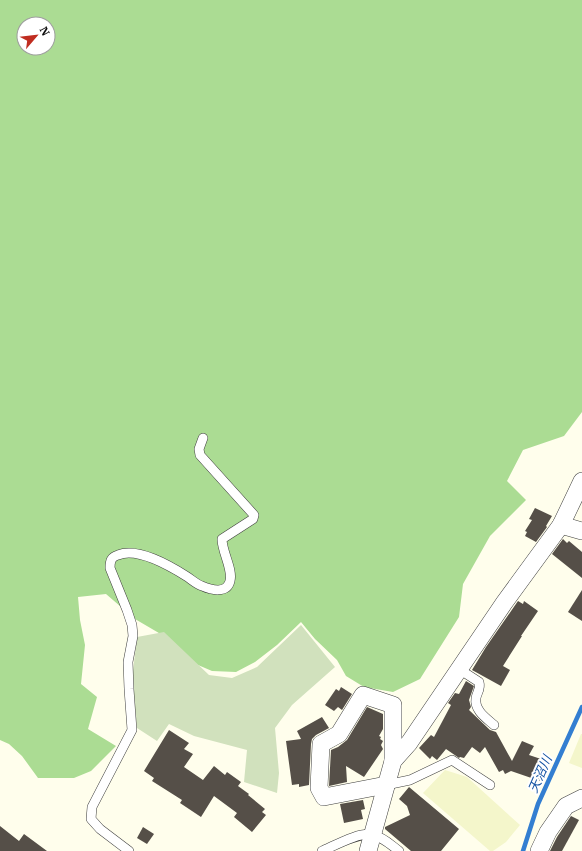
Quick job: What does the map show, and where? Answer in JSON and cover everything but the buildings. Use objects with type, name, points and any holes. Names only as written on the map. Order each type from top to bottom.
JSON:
[{"type":"street","points":[[393,761],[409,743],[504,603],[560,525],[582,481]]},
{"type":"street","points":[[560,525],[582,531]]},
{"type":"street","points":[[368,851],[393,761],[393,705],[363,695],[339,734],[321,744],[319,788],[324,797],[386,785]]},
{"type":"street","points":[[539,851],[548,832],[566,806],[582,798]]},
{"type":"lane","points":[[129,851],[100,829],[92,819],[92,807],[132,730],[128,662],[133,636],[132,626],[128,610],[110,568],[110,562],[114,556],[123,553],[134,553],[173,568],[200,586],[219,590],[227,587],[230,581],[230,573],[222,539],[253,519],[254,515],[200,455],[199,449],[203,438]]},
{"type":"lane","points":[[459,669],[479,682],[481,688],[476,698],[477,707],[482,715],[494,725]]},
{"type":"lane","points":[[386,785],[410,780],[452,760],[490,785]]},
{"type":"lane","points":[[322,851],[361,835],[372,834],[386,840],[399,851]]},
{"type":"green space","points":[[0,0],[582,0],[582,412],[564,436],[523,450],[507,481],[526,500],[490,536],[463,584],[459,617],[420,679],[393,692],[364,687],[346,676],[337,660],[315,639],[301,622],[277,645],[255,662],[236,672],[212,671],[184,659],[164,636],[135,619],[106,594],[78,597],[80,620],[85,645],[81,684],[97,697],[88,729],[116,746],[91,771],[74,778],[38,778],[22,756],[9,744],[0,740]]},
{"type":"green space","points":[[301,625],[335,667],[292,705],[275,728],[279,773],[277,793],[244,782],[247,750],[194,736],[169,724],[157,741],[137,728],[133,671],[137,637],[164,632],[209,675],[232,678],[257,667]]},
{"type":"green space","points":[[582,734],[582,768],[569,763]]},
{"type":"green space","points":[[445,770],[467,777],[520,825],[506,842],[493,851],[490,851],[423,793]]},
{"type":"waterway","name":"天沼川","points":[[523,851],[538,804],[582,707]]}]
